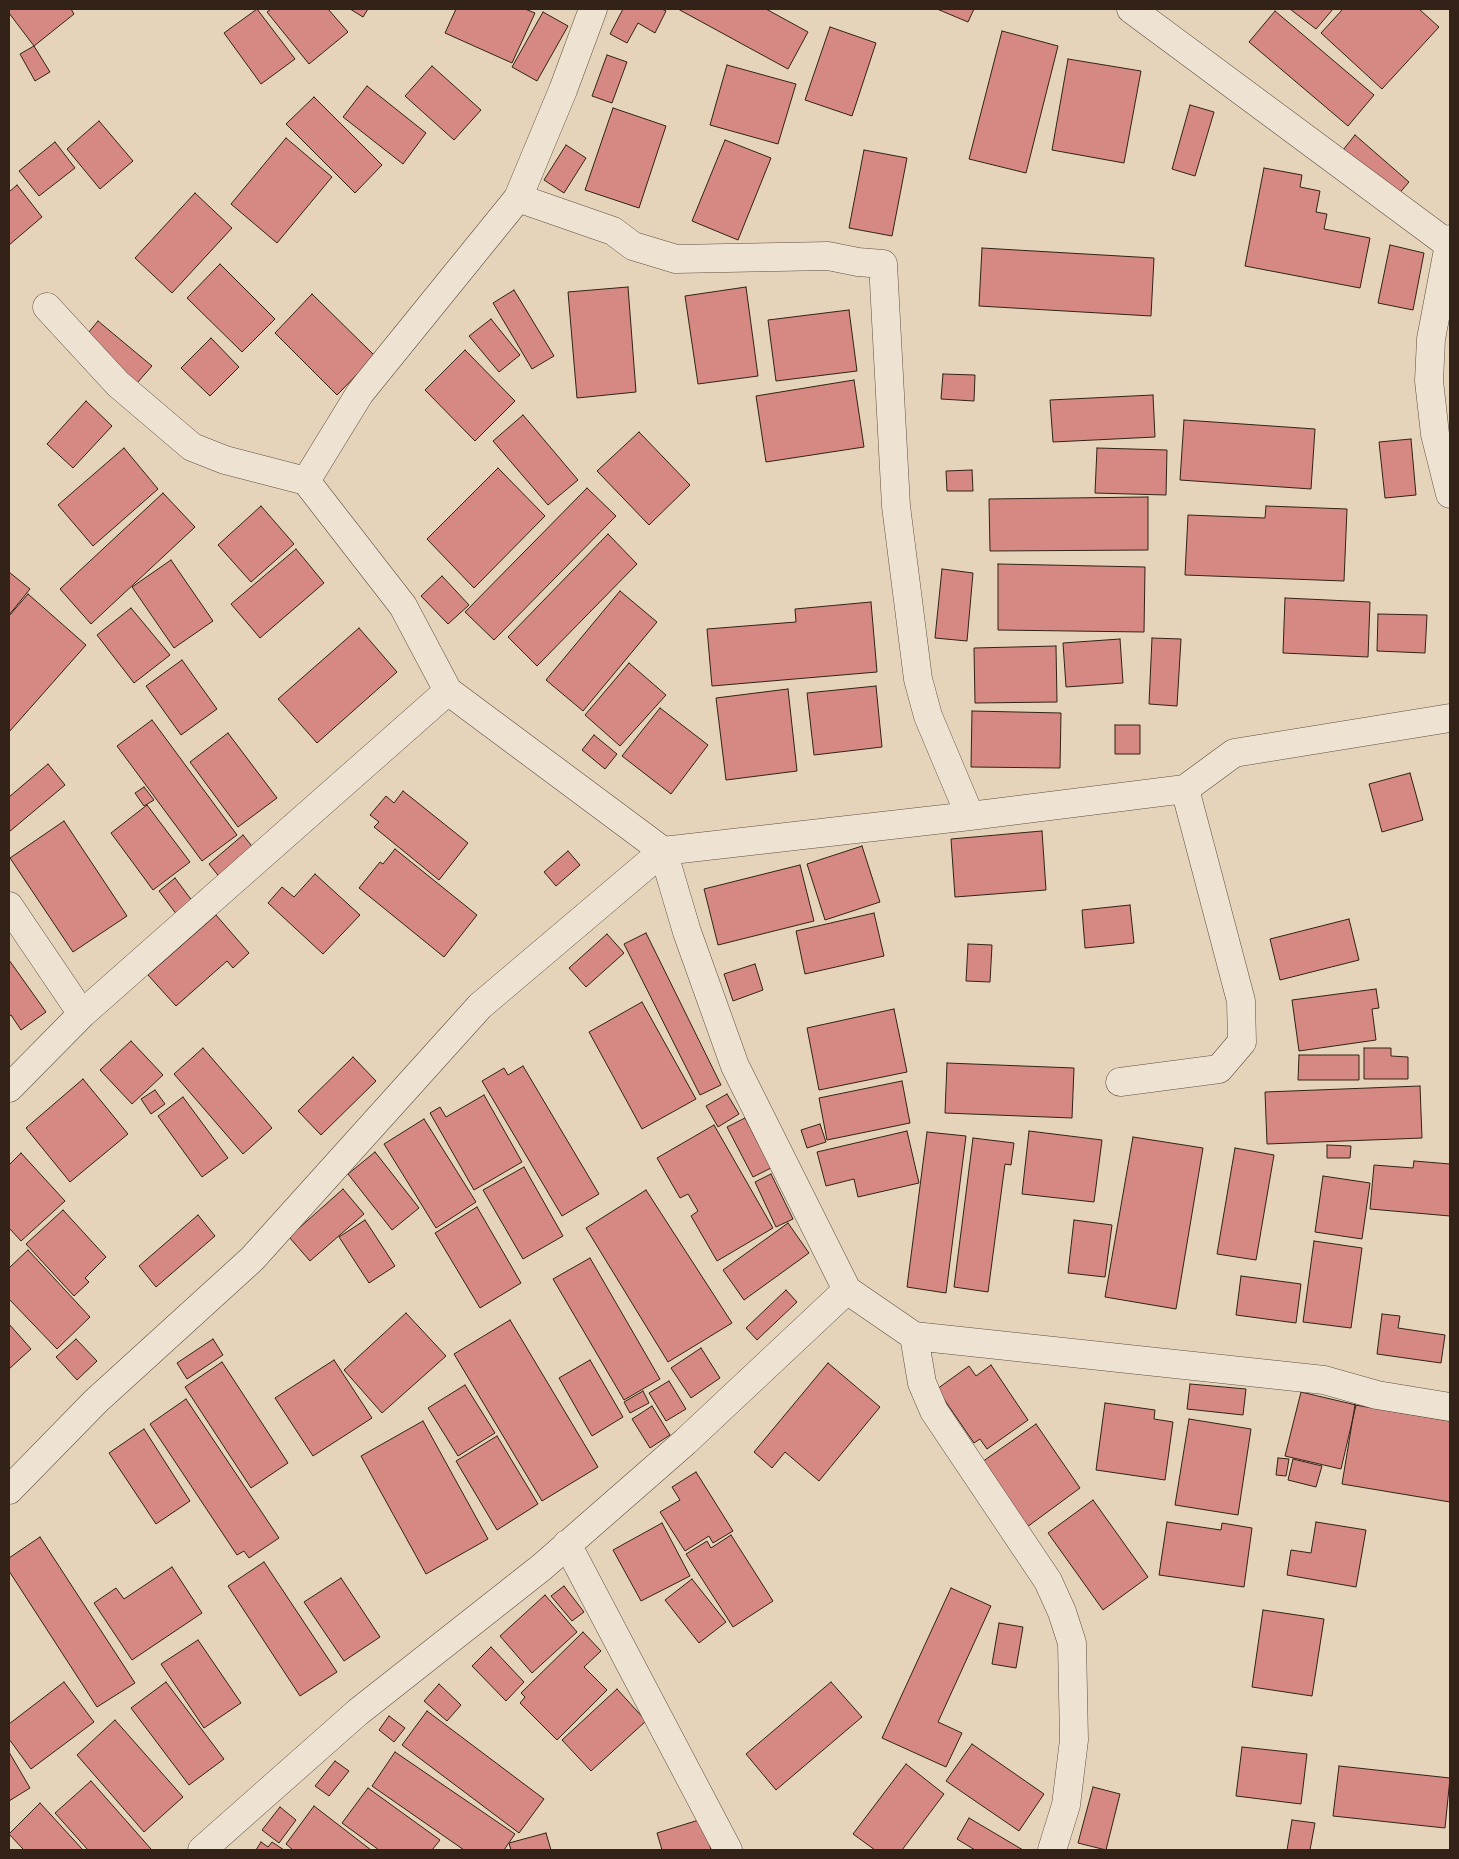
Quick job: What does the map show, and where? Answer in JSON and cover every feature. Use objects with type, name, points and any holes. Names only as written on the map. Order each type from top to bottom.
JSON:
[{"type":"street","points":[[306,481],[360,393],[518,198],[563,90],[593,9]]},
{"type":"street","points":[[1131,9],[1449,242],[1431,339],[1429,381],[1435,434],[1450,494]]},
{"type":"street","points":[[518,198],[613,231],[633,246],[676,259],[828,256],[858,262],[882,264],[896,506],[918,679],[928,716],[970,816]]},
{"type":"street","points":[[47,307],[118,384],[192,447],[225,460],[306,481],[403,606],[448,691],[663,851],[687,932],[735,1066],[847,1290],[914,1336],[1324,1380],[1377,1395],[1450,1407]]},
{"type":"street","points":[[9,1088],[82,1014],[448,691]]},
{"type":"street","points":[[9,1490],[96,1401],[252,1260],[480,1006],[663,851],[1185,789],[1234,753],[1450,718]]},
{"type":"street","points":[[1120,1082],[1219,1069],[1242,1042],[1240,1001],[1185,789]]},
{"type":"street","points":[[9,906],[82,1014]]},
{"type":"street","points":[[202,1850],[358,1712],[567,1544],[685,1442],[847,1290]]},
{"type":"street","points":[[914,1336],[922,1383],[934,1411],[1048,1580],[1062,1612],[1072,1643],[1074,1740],[1066,1805],[1052,1850]]},
{"type":"street","points":[[567,1544],[728,1850]]},
{"type":"building","points":[[9,9],[71,9],[74,14],[34,46],[9,13]]},
{"type":"building","points":[[257,9],[295,59],[261,84],[224,33]]},
{"type":"building","points":[[271,9],[328,9],[348,32],[309,64],[267,12]]},
{"type":"building","points":[[350,9],[368,9],[363,17]]},
{"type":"building","points":[[456,9],[525,9],[535,13],[512,63],[445,33]]},
{"type":"building","points":[[623,9],[662,9],[666,11],[655,33],[638,23],[627,43],[610,34]]},
{"type":"building","points":[[678,9],[766,9],[808,32],[788,69]]},
{"type":"building","points":[[937,9],[974,9],[968,22]]},
{"type":"building","points":[[1290,9],[1333,9],[1316,29]]},
{"type":"building","points":[[1343,9],[1419,9],[1439,27],[1382,89],[1321,33]]},
{"type":"building","points":[[1275,11],[1374,95],[1348,126],[1249,42]]},
{"type":"building","points":[[543,12],[568,26],[537,81],[512,67]]},
{"type":"building","points":[[830,27],[876,43],[852,116],[805,100]]},
{"type":"building","points":[[1002,31],[1058,46],[1026,173],[969,159]]},
{"type":"building","points":[[34,46],[50,72],[35,81],[20,54]]},
{"type":"building","points":[[607,55],[627,62],[612,103],[592,96]]},
{"type":"building","points":[[1068,59],[1141,71],[1124,163],[1052,150]]},
{"type":"building","points":[[727,65],[796,84],[778,144],[710,125]]},
{"type":"building","points":[[432,66],[481,110],[454,140],[405,96]]},
{"type":"building","points":[[367,86],[426,133],[403,164],[343,117]]},
{"type":"building","points":[[314,97],[382,165],[355,193],[286,124]]},
{"type":"building","points":[[1190,105],[1214,112],[1195,176],[1172,169]]},
{"type":"building","points":[[613,108],[666,126],[639,208],[585,190]]},
{"type":"building","points":[[99,121],[133,161],[100,189],[67,149]]},
{"type":"building","points":[[1355,135],[1409,182],[1397,196],[1343,150]]},
{"type":"building","points":[[286,138],[332,177],[277,243],[231,204]]},
{"type":"building","points":[[725,140],[771,158],[738,240],[692,221]]},
{"type":"building","points":[[55,142],[75,168],[39,196],[19,171]]},
{"type":"building","points":[[566,145],[586,158],[564,193],[544,180]]},
{"type":"building","points":[[864,150],[907,158],[892,236],[849,228]]},
{"type":"building","points":[[1264,168],[1302,175],[1300,187],[1320,191],[1316,212],[1327,214],[1324,229],[1370,238],[1360,288],[1245,266]]},
{"type":"building","points":[[17,185],[42,217],[9,245],[9,192]]},
{"type":"building","points":[[195,193],[232,228],[172,293],[135,258]]},
{"type":"building","points":[[1390,245],[1424,253],[1413,310],[1378,303]]},
{"type":"building","points":[[982,248],[1154,258],[1151,316],[979,306]]},
{"type":"building","points":[[220,264],[275,319],[242,352],[187,298]]},
{"type":"building","points":[[628,287],[636,392],[577,398],[568,292]]},
{"type":"building","points":[[746,287],[758,376],[698,384],[685,296]]},
{"type":"building","points":[[514,290],[554,356],[532,369],[493,303]]},
{"type":"building","points":[[312,294],[375,356],[337,395],[275,333]]},
{"type":"building","points":[[849,310],[857,371],[776,381],[768,320]]},
{"type":"building","points":[[491,319],[520,355],[499,372],[469,336]]},
{"type":"building","points":[[98,321],[152,366],[137,383],[84,338]]},
{"type":"building","points":[[211,338],[239,367],[210,396],[181,368]]},
{"type":"building","points":[[465,350],[515,401],[475,441],[425,390]]},
{"type":"building","points":[[943,374],[975,375],[974,401],[941,399]]},
{"type":"building","points":[[854,380],[864,447],[766,462],[756,396]]},
{"type":"building","points":[[1153,395],[1155,437],[1053,442],[1050,400]]},
{"type":"building","points":[[86,401],[112,426],[73,468],[47,444]]},
{"type":"building","points":[[523,415],[578,480],[548,505],[493,441]]},
{"type":"building","points":[[1184,420],[1315,429],[1311,489],[1180,480]]},
{"type":"building","points":[[639,432],[690,485],[649,525],[597,471]]},
{"type":"building","points":[[1411,439],[1416,495],[1385,498],[1379,442]]},
{"type":"building","points":[[124,448],[158,489],[93,546],[58,505]]},
{"type":"building","points":[[1097,448],[1167,450],[1166,495],[1095,493]]},
{"type":"building","points":[[498,468],[545,516],[474,588],[427,539]]},
{"type":"building","points":[[972,470],[973,491],[947,491],[946,471]]},
{"type":"building","points":[[587,488],[616,516],[494,640],[465,612]]},
{"type":"building","points":[[163,493],[195,527],[91,624],[60,589]]},
{"type":"building","points":[[1148,497],[1148,550],[990,551],[989,499]]},
{"type":"building","points":[[261,506],[294,544],[251,582],[218,545]]},
{"type":"building","points":[[1266,506],[1347,509],[1344,581],[1185,575],[1188,515],[1265,518]]},
{"type":"building","points":[[608,534],[637,564],[537,666],[508,637]]},
{"type":"building","points":[[296,549],[324,583],[260,638],[231,604]]},
{"type":"building","points":[[171,560],[213,621],[174,648],[132,587]]},
{"type":"building","points":[[998,564],[1145,567],[1144,632],[998,630]]},
{"type":"building","points":[[942,569],[973,573],[967,641],[935,638]]},
{"type":"building","points":[[9,572],[30,589],[9,615]]},
{"type":"building","points":[[442,576],[469,605],[448,624],[421,596]]},
{"type":"building","points":[[620,591],[657,622],[583,711],[546,680]]},
{"type":"building","points":[[28,594],[86,645],[9,732],[9,616]]},
{"type":"building","points":[[1285,598],[1370,602],[1368,657],[1283,653]]},
{"type":"building","points":[[871,602],[877,672],[712,686],[707,629],[796,622],[795,609]]},
{"type":"building","points":[[131,608],[170,655],[134,683],[97,635]]},
{"type":"building","points":[[1378,614],[1427,615],[1425,653],[1377,651]]},
{"type":"building","points":[[359,628],[397,672],[317,743],[278,699]]},
{"type":"building","points":[[1152,638],[1181,639],[1177,706],[1149,704]]},
{"type":"building","points":[[1120,639],[1123,683],[1066,687],[1063,643]]},
{"type":"building","points":[[1056,646],[1057,702],[975,703],[974,648]]},
{"type":"building","points":[[182,660],[217,709],[181,735],[146,686]]},
{"type":"building","points":[[629,663],[666,695],[620,746],[585,715]]},
{"type":"building","points":[[876,686],[882,747],[814,755],[807,693]]},
{"type":"building","points":[[788,689],[797,771],[726,780],[716,698]]},
{"type":"building","points":[[660,708],[708,745],[671,794],[622,756]]},
{"type":"building","points":[[972,711],[1061,713],[1060,768],[971,767]]},
{"type":"building","points":[[152,720],[237,835],[202,861],[117,746]]},
{"type":"building","points":[[1115,725],[1140,725],[1140,754],[1115,754]]},
{"type":"building","points":[[228,733],[277,798],[238,827],[190,762]]},
{"type":"building","points":[[594,735],[617,754],[605,769],[582,750]]},
{"type":"building","points":[[48,764],[65,785],[9,832],[9,797]]},
{"type":"building","points":[[1410,773],[1423,820],[1382,832],[1369,784]]},
{"type":"building","points":[[144,787],[154,800],[144,806],[135,793]]},
{"type":"building","points":[[403,791],[468,843],[439,880],[374,827],[379,822],[370,815],[386,796],[394,803]]},
{"type":"building","points":[[147,805],[190,862],[153,890],[111,833]]},
{"type":"building","points":[[64,821],[127,916],[73,952],[10,858]]},
{"type":"building","points":[[1042,831],[1046,890],[955,897],[951,839]]},
{"type":"building","points":[[243,835],[255,850],[221,879],[209,864]]},
{"type":"building","points":[[862,846],[880,902],[825,920],[807,864]]},
{"type":"building","points":[[395,849],[477,915],[444,957],[359,888],[380,862],[383,864]]},
{"type":"building","points":[[568,851],[580,865],[556,886],[544,872]]},
{"type":"building","points":[[800,865],[814,921],[718,945],[704,889]]},
{"type":"building","points":[[315,874],[360,915],[323,954],[268,903],[282,887],[294,897]]},
{"type":"building","points":[[175,878],[193,902],[177,915],[159,891]]},
{"type":"building","points":[[1130,905],[1134,943],[1085,948],[1082,910]]},
{"type":"building","points":[[874,913],[884,956],[805,974],[796,931]]},
{"type":"building","points":[[216,915],[249,953],[233,968],[227,961],[176,1006],[148,975]]},
{"type":"building","points":[[1349,919],[1359,960],[1280,980],[1270,939]]},
{"type":"building","points":[[646,933],[721,1085],[700,1095],[624,944]]},
{"type":"building","points":[[607,934],[624,953],[586,987],[569,968]]},
{"type":"building","points":[[968,944],[992,945],[990,982],[966,981]]},
{"type":"building","points":[[9,960],[46,1012],[21,1030],[11,1015],[9,1016]]},
{"type":"building","points":[[755,964],[763,990],[733,1001],[724,974]]},
{"type":"building","points":[[1376,989],[1379,1008],[1372,1009],[1376,1040],[1299,1051],[1292,1000]]},
{"type":"building","points":[[642,1002],[696,1099],[642,1129],[589,1032]]},
{"type":"building","points":[[894,1009],[907,1072],[819,1090],[807,1028]]},
{"type":"building","points":[[131,1041],[163,1075],[132,1104],[100,1070]]},
{"type":"building","points":[[203,1048],[272,1128],[243,1154],[174,1074]]},
{"type":"building","points":[[1364,1048],[1391,1048],[1391,1056],[1408,1057],[1408,1079],[1364,1079]]},
{"type":"building","points":[[1299,1055],[1359,1055],[1359,1080],[1298,1080]]},
{"type":"building","points":[[353,1057],[376,1081],[321,1135],[298,1111]]},
{"type":"building","points":[[947,1063],[1074,1068],[1072,1118],[945,1113]]},
{"type":"building","points":[[523,1066],[599,1194],[562,1216],[482,1081],[504,1068],[508,1075]]},
{"type":"building","points":[[83,1079],[128,1134],[70,1182],[26,1128]]},
{"type":"building","points":[[902,1081],[910,1123],[827,1140],[819,1098]]},
{"type":"building","points":[[1420,1086],[1422,1138],[1267,1144],[1265,1092]]},
{"type":"building","points":[[155,1090],[165,1104],[151,1114],[141,1099]]},
{"type":"building","points":[[727,1094],[739,1114],[718,1127],[706,1106]]},
{"type":"building","points":[[484,1095],[522,1162],[474,1190],[430,1113],[440,1107],[446,1117]]},
{"type":"building","points":[[183,1097],[228,1158],[202,1177],[158,1116]]},
{"type":"building","points":[[745,1118],[771,1168],[753,1177],[727,1127]]},
{"type":"building","points":[[424,1119],[476,1202],[436,1228],[384,1144]]},
{"type":"building","points":[[820,1124],[826,1142],[807,1148],[801,1130]]},
{"type":"building","points":[[714,1125],[773,1228],[717,1261],[691,1216],[698,1211],[688,1194],[680,1198],[657,1158]]},
{"type":"building","points":[[907,1131],[919,1183],[858,1197],[854,1179],[826,1186],[817,1152]]},
{"type":"building","points":[[1029,1131],[1102,1140],[1094,1202],[1022,1194]]},
{"type":"building","points":[[927,1132],[966,1136],[946,1293],[907,1287]]},
{"type":"building","points":[[1133,1137],[1203,1148],[1176,1309],[1105,1297]]},
{"type":"building","points":[[973,1138],[1014,1143],[1011,1165],[1005,1164],[988,1292],[954,1287]]},
{"type":"building","points":[[1327,1145],[1351,1146],[1350,1158],[1327,1158]]},
{"type":"building","points":[[1235,1148],[1274,1155],[1256,1260],[1217,1254]]},
{"type":"building","points":[[375,1152],[419,1208],[392,1230],[348,1174]]},
{"type":"building","points":[[21,1153],[65,1201],[21,1241],[9,1228],[9,1165]]},
{"type":"building","points":[[1414,1161],[1450,1164],[1450,1216],[1370,1209],[1374,1165],[1413,1168]]},
{"type":"building","points":[[524,1167],[563,1236],[523,1259],[483,1190]]},
{"type":"building","points":[[771,1174],[793,1219],[776,1227],[755,1182]]},
{"type":"building","points":[[1323,1176],[1370,1183],[1362,1239],[1315,1232]]},
{"type":"building","points":[[343,1189],[364,1214],[310,1261],[289,1237]]},
{"type":"building","points":[[646,1190],[732,1323],[668,1362],[586,1228]]},
{"type":"building","points":[[477,1207],[521,1283],[480,1308],[435,1233]]},
{"type":"building","points":[[63,1210],[106,1257],[85,1278],[89,1282],[74,1296],[26,1244]]},
{"type":"building","points":[[198,1215],[215,1236],[156,1287],[139,1266]]},
{"type":"building","points":[[365,1220],[395,1266],[369,1283],[339,1237]]},
{"type":"building","points":[[1074,1220],[1112,1225],[1105,1277],[1068,1273]]},
{"type":"building","points":[[788,1223],[809,1253],[744,1300],[723,1270]]},
{"type":"building","points":[[1314,1241],[1362,1248],[1351,1328],[1303,1322]]},
{"type":"building","points":[[28,1250],[90,1317],[57,1349],[9,1299],[9,1268]]},
{"type":"building","points":[[590,1258],[660,1379],[624,1400],[553,1279]]},
{"type":"building","points":[[1241,1276],[1301,1284],[1296,1323],[1236,1315]]},
{"type":"building","points":[[786,1290],[797,1302],[757,1340],[746,1328]]},
{"type":"building","points":[[406,1313],[446,1356],[382,1413],[344,1370]]},
{"type":"building","points":[[1382,1314],[1400,1316],[1398,1328],[1445,1335],[1441,1363],[1377,1354]]},
{"type":"building","points":[[510,1320],[598,1467],[542,1501],[454,1354]]},
{"type":"building","points":[[9,1324],[31,1349],[9,1369]]},
{"type":"building","points":[[76,1339],[97,1361],[77,1380],[56,1357]]},
{"type":"building","points":[[213,1339],[223,1355],[187,1379],[177,1363]]},
{"type":"building","points":[[701,1348],[720,1378],[691,1398],[671,1368]]},
{"type":"building","points":[[334,1360],[372,1418],[313,1456],[275,1398]]},
{"type":"building","points":[[590,1360],[623,1417],[592,1436],[559,1378]]},
{"type":"building","points":[[222,1362],[288,1463],[251,1488],[185,1387]]},
{"type":"building","points":[[828,1363],[880,1407],[819,1481],[785,1452],[772,1468],[754,1452]]},
{"type":"building","points":[[991,1365],[1028,1420],[987,1449],[980,1439],[974,1443],[937,1389],[969,1366],[976,1376]]},
{"type":"building","points":[[669,1381],[686,1409],[666,1421],[649,1393]]},
{"type":"building","points":[[1190,1384],[1246,1389],[1243,1415],[1187,1409]]},
{"type":"building","points":[[465,1385],[495,1433],[458,1456],[428,1408]]},
{"type":"building","points":[[643,1391],[649,1403],[630,1413],[624,1402]]},
{"type":"building","points":[[1301,1392],[1356,1405],[1341,1469],[1285,1456]]},
{"type":"building","points":[[186,1399],[279,1538],[249,1558],[244,1551],[237,1555],[150,1424]]},
{"type":"building","points":[[1105,1403],[1155,1410],[1154,1419],[1173,1422],[1165,1480],[1096,1470]]},
{"type":"building","points":[[1355,1405],[1450,1421],[1450,1502],[1342,1484]]},
{"type":"building","points":[[652,1406],[670,1435],[650,1448],[632,1419]]},
{"type":"building","points":[[1189,1419],[1251,1429],[1238,1515],[1175,1505]]},
{"type":"building","points":[[423,1421],[488,1539],[426,1574],[361,1456]]},
{"type":"building","points":[[1036,1424],[1080,1488],[1027,1527],[982,1462]]},
{"type":"building","points":[[144,1429],[190,1501],[156,1524],[109,1453]]},
{"type":"building","points":[[497,1436],[538,1504],[497,1530],[456,1461]]},
{"type":"building","points":[[1278,1458],[1289,1459],[1286,1476],[1276,1475]]},
{"type":"building","points":[[1293,1459],[1322,1466],[1316,1487],[1288,1480]]},
{"type":"building","points":[[696,1472],[733,1531],[713,1543],[709,1536],[685,1551],[660,1512],[680,1500],[672,1487]]},
{"type":"building","points":[[1093,1500],[1148,1577],[1103,1610],[1048,1533]]},
{"type":"building","points":[[1167,1522],[1221,1530],[1222,1523],[1252,1528],[1244,1587],[1159,1575]]},
{"type":"building","points":[[1316,1522],[1366,1530],[1356,1587],[1287,1575],[1291,1550],[1311,1553]]},
{"type":"building","points":[[662,1523],[690,1576],[641,1601],[613,1550]]},
{"type":"building","points":[[731,1535],[773,1601],[733,1627],[686,1554],[707,1541],[711,1548]]},
{"type":"building","points":[[40,1537],[135,1683],[97,1707],[9,1571],[9,1558]]},
{"type":"building","points":[[264,1562],[337,1672],[300,1696],[228,1586]]},
{"type":"building","points":[[172,1567],[202,1613],[132,1660],[94,1603],[116,1588],[124,1599]]},
{"type":"building","points":[[341,1578],[380,1637],[344,1661],[304,1602]]},
{"type":"building","points":[[692,1579],[726,1622],[699,1643],[665,1600]]},
{"type":"building","points":[[564,1586],[584,1612],[572,1621],[551,1596]]},
{"type":"building","points":[[951,1588],[991,1606],[938,1722],[962,1733],[946,1767],[882,1738]]},
{"type":"building","points":[[545,1595],[577,1632],[532,1673],[500,1636]]},
{"type":"building","points":[[1263,1610],[1324,1619],[1312,1696],[1252,1687]]},
{"type":"building","points":[[999,1623],[1023,1627],[1016,1668],[992,1664]]},
{"type":"building","points":[[583,1632],[601,1651],[584,1667],[607,1690],[557,1740],[520,1703],[525,1697],[521,1693]]},
{"type":"building","points":[[198,1640],[241,1703],[204,1728],[161,1664]]},
{"type":"building","points":[[491,1647],[524,1682],[506,1701],[472,1666]]},
{"type":"building","points":[[64,1682],[94,1722],[31,1769],[9,1739],[9,1724]]},
{"type":"building","points":[[166,1682],[224,1759],[189,1785],[131,1708]]},
{"type":"building","points":[[831,1682],[862,1717],[776,1790],[746,1754]]},
{"type":"building","points":[[439,1684],[461,1705],[447,1721],[424,1701]]},
{"type":"building","points":[[617,1689],[646,1721],[591,1771],[562,1740]]},
{"type":"building","points":[[427,1711],[544,1799],[519,1833],[402,1745]]},
{"type":"building","points":[[389,1716],[405,1728],[394,1742],[379,1730]]},
{"type":"building","points":[[115,1720],[183,1797],[144,1832],[77,1755]]},
{"type":"building","points":[[972,1744],[1044,1794],[1019,1831],[946,1781]]},
{"type":"building","points":[[1242,1747],[1307,1754],[1301,1804],[1236,1796]]},
{"type":"building","points":[[9,1752],[30,1788],[9,1801]]},
{"type":"building","points":[[395,1752],[515,1834],[504,1850],[464,1850],[372,1786]]},
{"type":"building","points":[[335,1761],[349,1771],[329,1796],[315,1786]]},
{"type":"building","points":[[906,1764],[944,1794],[902,1850],[875,1850],[853,1834]]},
{"type":"building","points":[[1339,1766],[1450,1778],[1445,1828],[1333,1816]]},
{"type":"building","points":[[91,1781],[150,1850],[88,1850],[55,1813]]},
{"type":"building","points":[[1093,1787],[1120,1794],[1106,1850],[1078,1843]]},
{"type":"building","points":[[368,1788],[440,1840],[432,1850],[379,1850],[342,1823]]},
{"type":"building","points":[[40,1803],[83,1850],[24,1850],[9,1834]]},
{"type":"building","points":[[314,1806],[371,1850],[293,1850],[286,1844]]},
{"type":"building","points":[[280,1807],[296,1820],[279,1843],[262,1830]]},
{"type":"building","points":[[969,1818],[1023,1850],[975,1850],[957,1839]]},
{"type":"building","points":[[702,1819],[711,1850],[662,1850],[657,1833]]},
{"type":"building","points":[[1292,1820],[1315,1823],[1310,1850],[1287,1850]]},
{"type":"building","points":[[546,1833],[551,1850],[511,1850],[509,1843]]},
{"type":"building","points":[[261,1842],[268,1847],[272,1842],[284,1850],[256,1850]]}]
